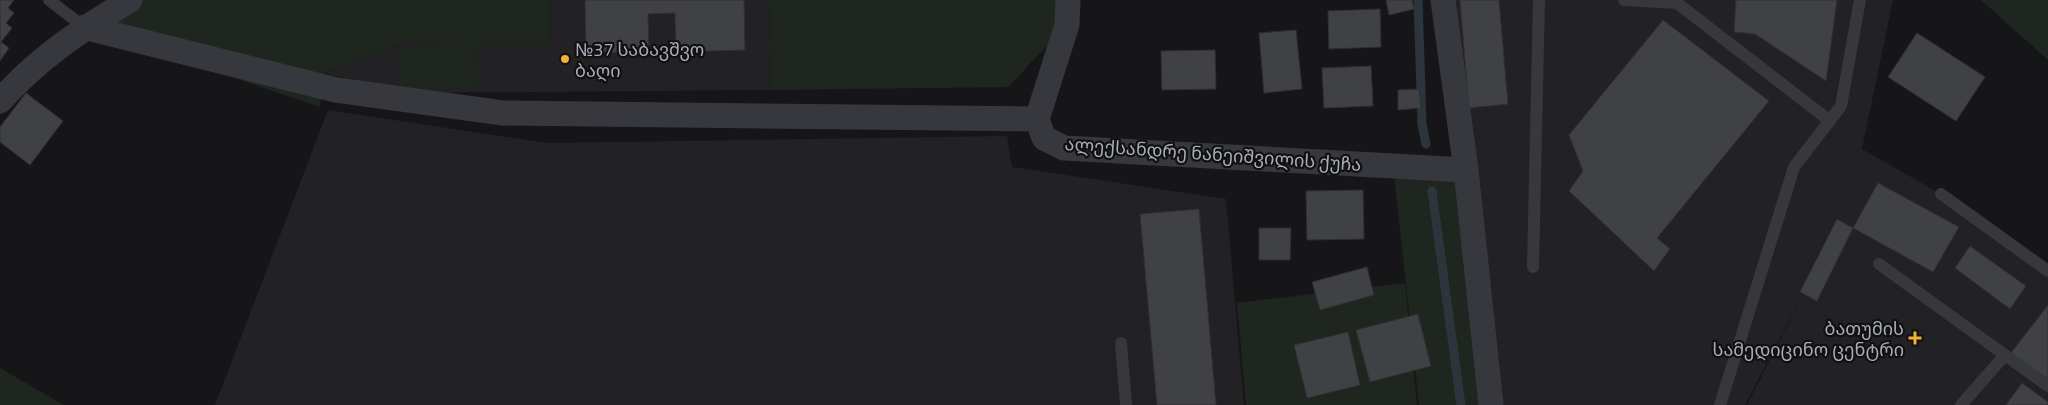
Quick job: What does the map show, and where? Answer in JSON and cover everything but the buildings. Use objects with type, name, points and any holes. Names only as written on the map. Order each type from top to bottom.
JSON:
[{"type":"street","points":[[0,101],[24,74],[84,27],[130,0]]},
{"type":"street","points":[[84,27],[336,90],[503,113],[1037,119],[1067,25],[1068,0]]},
{"type":"street","points":[[1443,0],[1466,170],[1490,405]]},
{"type":"street","name":"ალექსანდრე ნანეიშვილის ქუჩა","points":[[1037,119],[1044,138],[1064,148],[1466,170]]},
{"type":"lane","points":[[49,0],[84,27]]},
{"type":"lane","points":[[1533,267],[1539,0]]},
{"type":"lane","points":[[1624,0],[1677,3],[1830,121]]},
{"type":"lane","points":[[1720,405],[1794,168],[1841,106],[1860,0]]},
{"type":"lane","points":[[1941,194],[2048,271]]},
{"type":"lane","points":[[1879,264],[2048,386]]},
{"type":"lane","points":[[1121,343],[1126,405]]},
{"type":"lane","points":[[1960,405],[2004,355]]},
{"type":"shaded area","points":[[130,0],[549,0],[550,45],[476,44],[478,87],[401,91],[399,49],[471,45],[403,43],[324,73],[320,107],[84,27]]},
{"type":"shaded area","name":"№37 საბავშვო ბაღი","points":[[549,0],[769,0],[771,90],[401,93],[324,73],[403,43],[550,45]]},
{"type":"shaded area","points":[[769,0],[1068,0],[1067,25],[1008,87],[771,90]]},
{"type":"shaded area","points":[[1443,0],[1893,0],[1862,149],[1941,194],[2048,271],[2048,405],[1747,405],[1808,284],[1745,405],[1491,405]]},
{"type":"shaded area","points":[[1981,0],[2048,0],[2048,60]]},
{"type":"shaded area","points":[[328,110],[547,143],[1007,136],[1012,167],[1226,199],[1244,405],[215,405]]},
{"type":"shaded area","points":[[1393,166],[1466,170],[1491,405],[1419,405]]},
{"type":"shaded area","points":[[1405,283],[1417,405],[1246,405],[1237,303]]},
{"type":"shaded area","points":[[0,368],[64,405],[0,405]]},
{"type":"waterway","points":[[1418,0],[1422,124],[1426,144]]},
{"type":"waterway","points":[[1432,191],[1461,405]]},
{"type":"place","name":"№37 საბავშვო ბაღი","points":[[565,59]]},
{"type":"place","name":"ბათუმის სამედიცინო ცენტრი","points":[[1915,338]]}]
